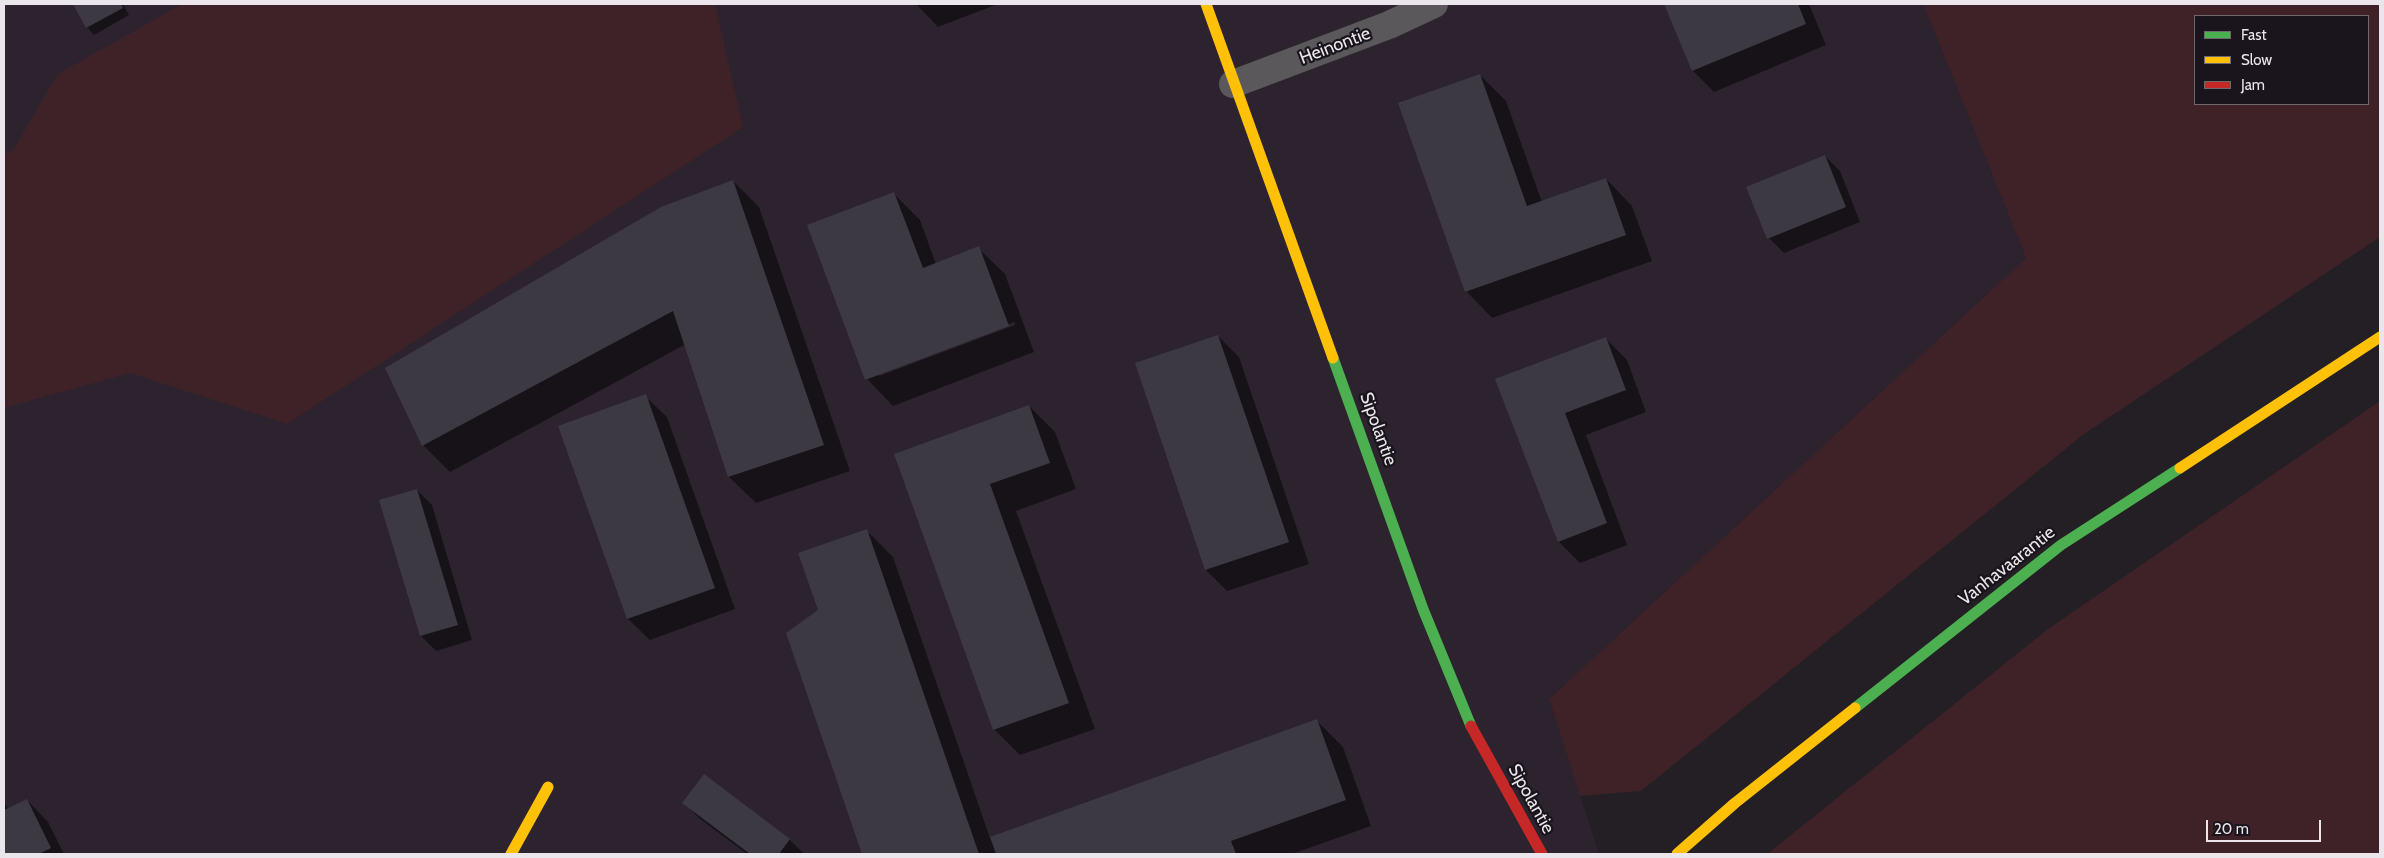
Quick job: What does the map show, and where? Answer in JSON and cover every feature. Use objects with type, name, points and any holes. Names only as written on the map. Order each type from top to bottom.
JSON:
[{"type":"street","name":"Sipolantie","points":[[1206,4],[1233,84],[1361,433],[1426,617],[1469,722],[1542,854]]},
{"type":"street","name":"Heinontie","points":[[1233,84],[1389,25],[1434,4]]},
{"type":"street","name":"Vanhavaarantie","points":[[1677,854],[1735,803],[2061,545],[2380,336]]},
{"type":"street","points":[[511,854],[548,787]]},
{"type":"shaded area","points":[[4,4],[1923,4],[2026,258],[1549,699],[1599,854],[4,854]]},
{"type":"shaded area","points":[[182,4],[715,4],[743,127],[287,424],[130,373],[4,408],[4,154],[13,150],[58,74]]},
{"type":"shaded area","points":[[1923,4],[2380,4],[2380,237],[2084,434],[1641,791],[1580,796],[1549,699],[2026,258]]},
{"type":"shaded area","points":[[2380,401],[2380,854],[1767,854],[2048,629]]},
{"type":"building","points":[[73,4],[121,4],[123,8],[86,28]]},
{"type":"building","points":[[1664,4],[1798,4],[1806,24],[1692,71]]},
{"type":"building","points":[[1480,74],[1527,206],[1606,178],[1626,235],[1465,292],[1398,103]]},
{"type":"building","points":[[1825,155],[1846,207],[1767,239],[1746,187]]},
{"type":"building","points":[[733,180],[824,445],[728,477],[673,311],[422,446],[385,368],[661,207]]},
{"type":"building","points":[[894,192],[923,268],[979,246],[1009,326],[865,380],[807,225]]},
{"type":"building","points":[[1218,335],[1289,542],[1205,570],[1135,363]]},
{"type":"building","points":[[1606,337],[1626,390],[1565,413],[1607,523],[1558,542],[1495,379]]},
{"type":"building","points":[[646,394],[715,588],[627,619],[558,426]]},
{"type":"building","points":[[1029,405],[1050,463],[990,484],[1069,703],[993,730],[894,454]]},
{"type":"building","points":[[417,489],[458,625],[420,636],[379,500]]},
{"type":"building","points":[[867,529],[979,854],[862,854],[786,633],[818,610],[798,553]]},
{"type":"building","points":[[1317,719],[1346,800],[1231,841],[1236,854],[996,854],[990,837]]},
{"type":"building","points":[[704,774],[790,839],[779,854],[750,854],[682,803]]},
{"type":"building","points":[[27,799],[51,848],[39,854],[4,854],[4,810]]},
{"type":"traffic: fast","points":[[1333,358],[1423,609],[1471,726]]},
{"type":"traffic: fast","points":[[1855,708],[2061,545],[2180,468]]},
{"type":"traffic: slow","points":[[1206,4],[1333,358]]},
{"type":"traffic: slow","points":[[2180,468],[2380,337]]},
{"type":"traffic: slow","points":[[1677,854],[1735,803],[1855,708]]},
{"type":"traffic: slow","points":[[511,854],[548,787]]},
{"type":"traffic: jam","points":[[1471,726],[1542,854]]}]
